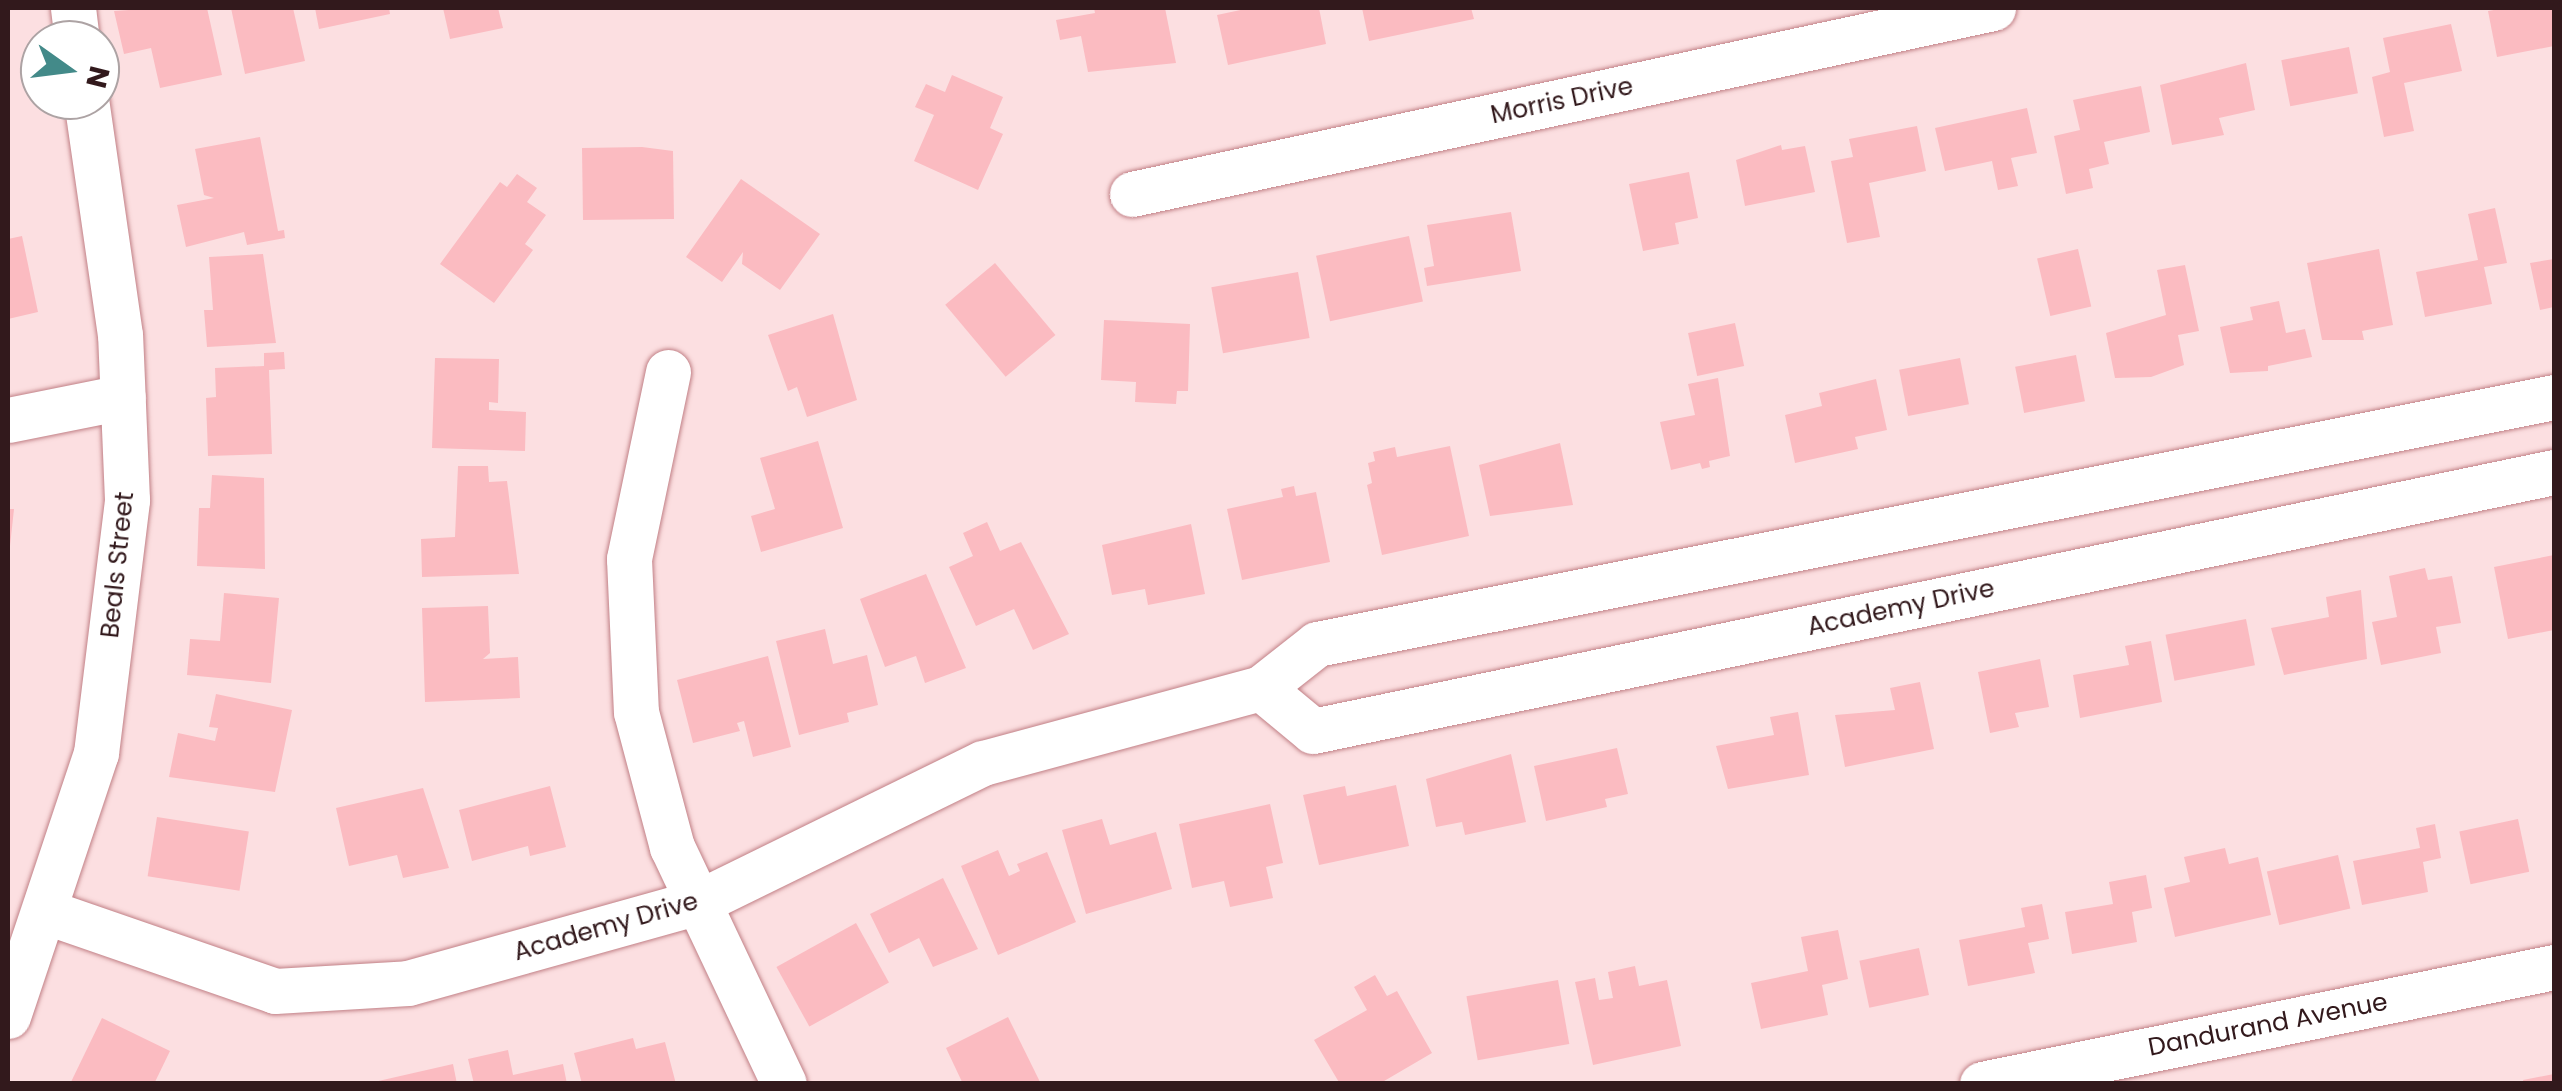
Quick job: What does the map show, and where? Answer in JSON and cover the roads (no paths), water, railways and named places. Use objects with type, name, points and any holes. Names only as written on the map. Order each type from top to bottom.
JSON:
[{"type":"street","name":"Morris Drive","points":[[1132,194],[1993,8]]},
{"type":"street","name":"Beals Street","points":[[8,1016],[47,912],[96,752],[128,500],[120,336],[89,120]]},
{"type":"street","points":[[668,372],[629,559],[636,712],[672,847],[784,1084]]},
{"type":"street","points":[[8,420],[123,397]]},
{"type":"street","name":"Academy Drive","points":[[47,912],[275,991],[408,983],[698,902],[982,763],[1261,688],[1317,644],[2554,397]]},
{"type":"street","name":"Academy Drive","points":[[1261,688],[1314,730],[2554,472]]},
{"type":"street","name":"Dandurand Avenue","points":[[1982,1084],[2554,968]]}]
